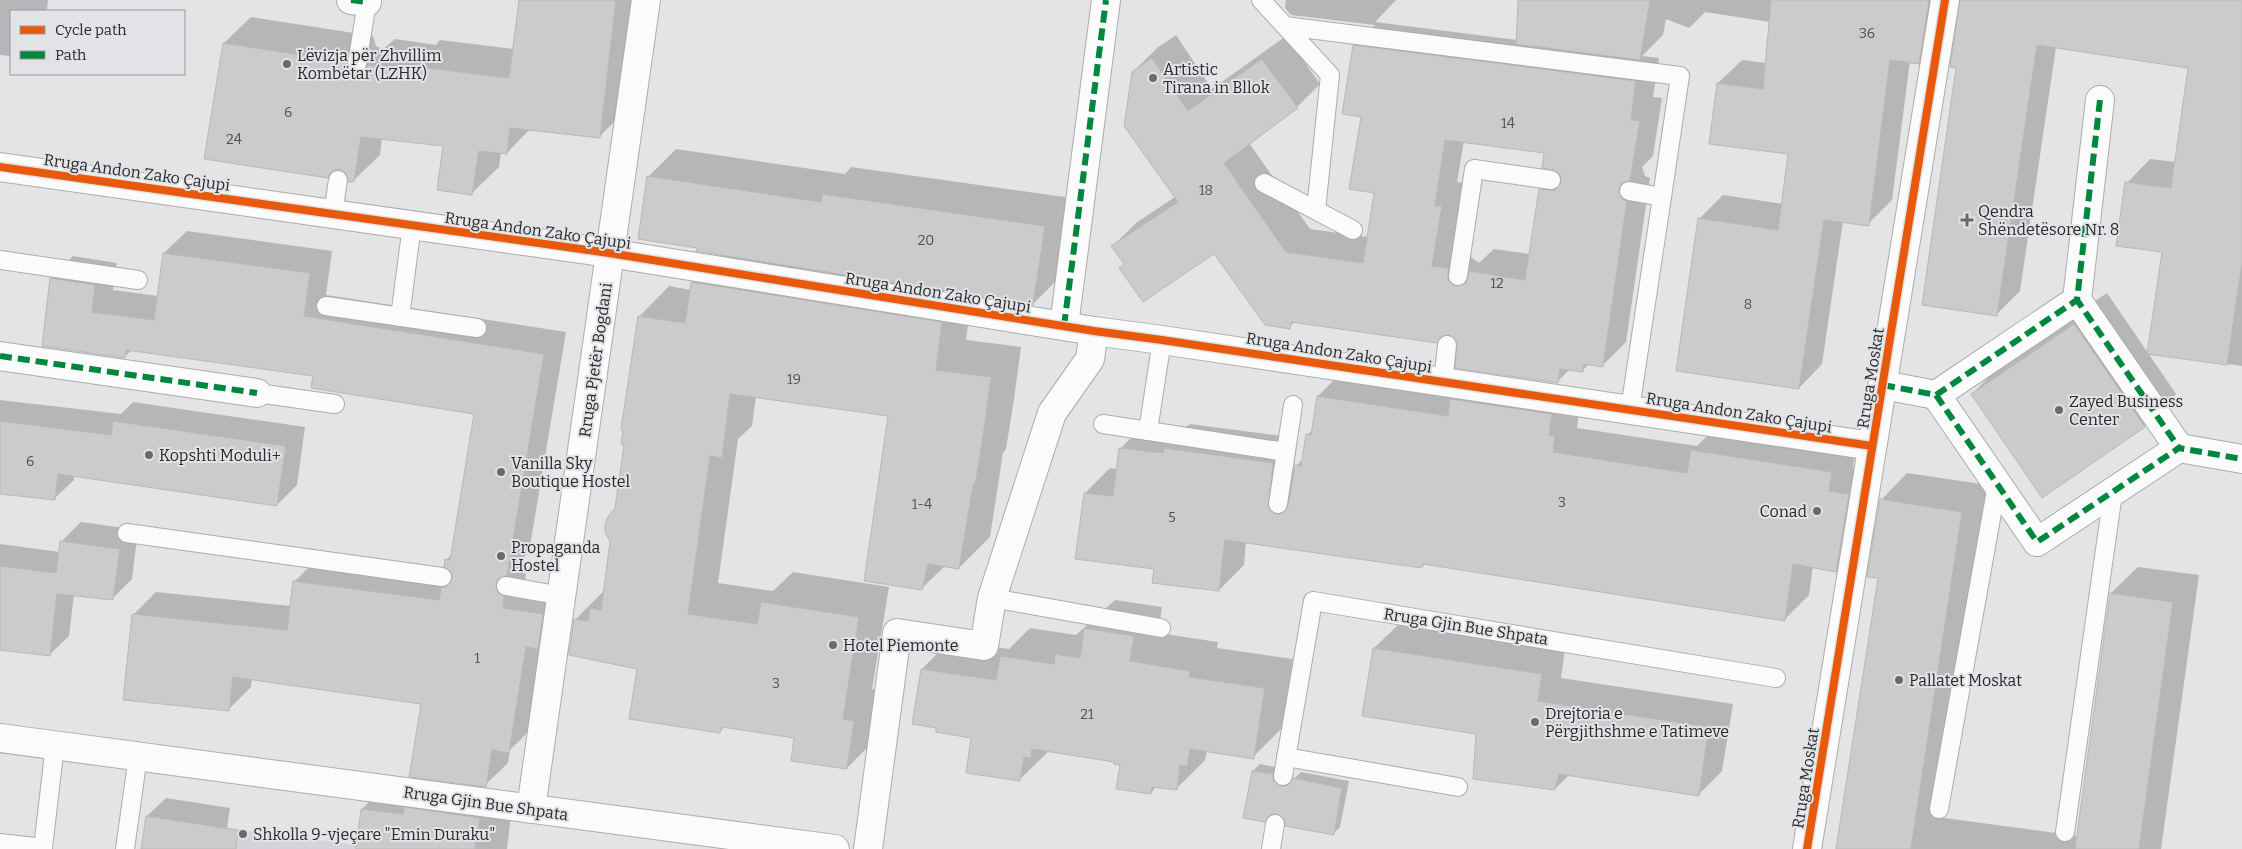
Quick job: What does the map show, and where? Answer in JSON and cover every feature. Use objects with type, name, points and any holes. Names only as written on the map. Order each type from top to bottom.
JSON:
[{"type":"street","name":"Rruga Pjetër Bogdani","points":[[531,809],[646,0]]},
{"type":"street","points":[[1064,326],[1106,0]]},
{"type":"street","name":"Rruga Moskat","points":[[1807,849],[1945,0]]},
{"type":"street","points":[[2100,100],[2077,300],[2179,448]]},
{"type":"street","name":"Rruga Andon Zako Çajupi","points":[[0,167],[610,253],[1094,331],[1872,446]]},
{"type":"street","points":[[1883,385],[1936,395],[2077,300]]},
{"type":"street","points":[[868,849],[897,633],[984,646],[992,598],[1052,413],[1090,359],[1094,331]]},
{"type":"street","points":[[0,356],[257,393]]},
{"type":"street","points":[[1936,395],[2037,542],[2179,448],[2242,459]]},
{"type":"street","name":"Rruga Gjin Bue Shpata","points":[[0,738],[835,849]]},
{"type":"lane","points":[[1261,0],[1330,75],[1316,210]]},
{"type":"lane","points":[[357,64],[359,1]]},
{"type":"lane","points":[[1285,26],[1680,76],[1630,409]]},
{"type":"lane","points":[[1458,276],[1474,169],[1551,180]]},
{"type":"lane","points":[[333,214],[338,180]]},
{"type":"lane","points":[[1264,183],[1354,230]]},
{"type":"lane","points":[[1629,191],[1662,197]]},
{"type":"lane","points":[[400,317],[412,225]]},
{"type":"lane","points":[[0,260],[138,280]]},
{"type":"lane","points":[[326,306],[477,328]]},
{"type":"lane","points":[[1148,431],[1162,340]]},
{"type":"lane","points":[[1443,382],[1447,345]]},
{"type":"lane","points":[[257,393],[335,404]]},
{"type":"lane","points":[[1278,504],[1293,405]]},
{"type":"lane","points":[[1103,424],[1285,452]]},
{"type":"lane","points":[[1939,810],[1997,485]]},
{"type":"lane","points":[[2065,832],[2113,493]]},
{"type":"lane","points":[[127,533],[442,576]]},
{"type":"lane","points":[[506,586],[562,596]]},
{"type":"lane","points":[[992,598],[1161,628]]},
{"type":"lane","name":"Rruga Gjin Bue Shpata","points":[[1283,776],[1313,601],[1776,678]]},
{"type":"lane","points":[[0,843],[43,848],[55,745]]},
{"type":"lane","points":[[125,849],[138,756]]},
{"type":"lane","points":[[1286,757],[1458,787]]},
{"type":"lane","points":[[1271,849],[1275,824]]},
{"type":"shaded area","name":"Shkolla 9-vjeçare \"Emin Duraku\"","points":[[212,826],[356,845],[356,849],[208,849]]},
{"type":"building","points":[[519,0],[616,0],[600,138],[510,128],[507,154],[479,151],[472,195],[437,190],[443,146],[361,137],[354,182],[348,182],[345,172],[339,169],[330,173],[328,178],[204,159],[223,43],[347,62],[350,72],[356,74],[365,71],[368,65],[412,71],[413,66],[509,78]]},
{"type":"building","points":[[1518,0],[1650,0],[1640,60],[1516,44]]},
{"type":"building","points":[[1771,0],[1929,0],[1919,64],[1890,60],[1869,226],[1824,220],[1799,389],[1676,371],[1698,218],[1778,230],[1788,154],[1709,144],[1717,83],[1763,89]]},
{"type":"building","points":[[1960,0],[2242,0],[2242,263],[2227,365],[2147,354],[2162,252],[2116,246],[2125,182],[2171,188],[2188,68],[2037,45],[1997,316],[1922,305],[1956,68],[1950,67]]},
{"type":"building","points":[[1353,45],[1636,81],[1631,120],[1640,121],[1630,181],[1621,184],[1619,190],[1622,199],[1627,201],[1603,367],[1584,364],[1583,372],[1560,369],[1558,383],[1455,368],[1457,341],[1449,335],[1442,336],[1437,343],[1291,322],[1290,329],[1265,325],[1214,254],[1143,302],[1119,268],[1124,264],[1111,246],[1178,202],[1124,126],[1132,72],[1152,58],[1188,111],[1262,59],[1298,108],[1224,163],[1286,252],[1363,263],[1374,193],[1349,189],[1361,117],[1342,114]],"holes":[[[1445,140],[1544,153],[1542,168],[1553,170],[1561,176],[1561,182],[1555,190],[1539,189],[1525,280],[1469,271],[1466,283],[1456,286],[1448,280],[1448,268],[1432,266],[1442,206],[1435,206]]]},
{"type":"building","points":[[647,176],[821,202],[822,194],[1045,226],[1033,305],[696,251],[697,248],[638,239]]},
{"type":"building","points":[[163,253],[310,273],[304,316],[544,354],[507,576],[498,579],[496,585],[499,594],[504,596],[503,608],[543,614],[538,649],[526,647],[509,753],[492,750],[486,787],[409,777],[421,704],[233,677],[229,711],[123,700],[132,614],[287,630],[293,581],[439,600],[441,588],[446,587],[452,579],[452,573],[444,567],[445,559],[450,560],[474,414],[311,388],[313,376],[126,350],[125,358],[42,346],[50,278],[95,285],[92,312],[154,320]]},
{"type":"building","points":[[691,282],[942,322],[936,370],[991,377],[976,481],[973,485],[959,569],[928,564],[922,590],[864,581],[888,416],[730,394],[722,458],[710,456],[688,614],[757,624],[761,602],[859,617],[843,719],[854,721],[847,769],[791,761],[794,738],[722,727],[720,733],[629,719],[637,669],[569,655],[574,619],[588,621],[590,608],[601,610],[610,542],[605,532],[605,525],[607,518],[615,508],[624,445],[621,444],[623,432],[621,429],[638,316],[685,323]]},
{"type":"building","name":"Zayed Business Center","points":[[2074,324],[2145,427],[2042,498],[1971,394]]},
{"type":"building","points":[[1317,396],[1448,416],[1450,399],[1552,414],[1549,435],[1555,436],[1553,452],[1687,473],[1691,450],[1832,472],[1829,491],[1849,494],[1836,572],[1793,564],[1785,621],[1423,564],[1422,568],[1225,540],[1219,591],[1152,583],[1154,569],[1075,559],[1084,493],[1113,496],[1119,448],[1163,453],[1164,448],[1273,463],[1268,507],[1276,514],[1282,514],[1288,506],[1295,465],[1301,466],[1306,434],[1311,435]]},
{"type":"building","points":[[0,421],[111,435],[113,421],[286,446],[277,506],[58,474],[55,500],[0,494]]},
{"type":"building","name":"Pallatet Moskat","points":[[1880,499],[1962,512],[1911,849],[1836,849],[1878,578],[1867,577]]},
{"type":"building","points":[[60,541],[120,549],[113,600],[57,594],[50,656],[0,650],[0,566],[56,573]]},
{"type":"building","points":[[2110,593],[2173,602],[2139,849],[2075,849]]},
{"type":"building","points":[[1084,628],[1134,636],[1130,661],[1190,671],[1189,677],[1265,688],[1254,759],[1190,749],[1187,767],[1180,765],[1177,790],[1152,787],[1151,794],[1116,789],[1120,765],[1114,764],[1114,762],[1032,749],[1031,758],[1024,757],[1020,781],[966,773],[971,738],[936,732],[936,728],[912,724],[921,669],[996,680],[1000,656],[1054,664],[1055,654],[1080,658]]},
{"type":"building","name":"Drejtoria e Përgjithshme e Tatimeve","points":[[1373,648],[1542,674],[1538,701],[1709,727],[1699,796],[1559,774],[1555,790],[1473,779],[1476,734],[1362,716]]},
{"type":"building","points":[[1252,771],[1273,774],[1273,780],[1281,786],[1287,786],[1293,778],[1342,788],[1334,835],[1285,826],[1285,820],[1277,814],[1271,814],[1265,822],[1243,818]]},
{"type":"building","points":[[404,807],[480,818],[475,849],[356,849],[361,809],[403,814]]},
{"type":"building","points":[[146,816],[238,830],[236,849],[141,849]]},
{"type":"marked path","points":[[351,0],[367,2]]},
{"type":"marked path","points":[[1064,326],[1106,0]]},
{"type":"marked path","points":[[2100,100],[2077,300],[2179,448]]},
{"type":"marked path","points":[[1883,385],[1936,395],[2077,300]]},
{"type":"marked path","points":[[0,356],[257,393]]},
{"type":"marked path","points":[[1936,395],[2037,542],[2179,448],[2242,459]]},
{"type":"cycle path","points":[[1807,849],[1945,0]]},
{"type":"cycle path","points":[[0,167],[609,253],[1094,331],[1872,446]]},
{"type":"place","name":"Lëvizja për Zhvillim Kombëtar (LZHK)","points":[[287,64]]},
{"type":"place","name":"Artistic Tirana in Bllok","points":[[1153,78]]},
{"type":"place","name":"Qendra Shëndetësore Nr. 8","points":[[1967,220]]},
{"type":"place","name":"Zayed Business Center","points":[[2059,410]]},
{"type":"place","name":"Kopshti Moduli+","points":[[149,455]]},
{"type":"place","name":"Vanilla Sky Boutique Hostel","points":[[501,472]]},
{"type":"place","name":"Conad","points":[[1817,511]]},
{"type":"place","name":"Propaganda Hostel","points":[[501,556]]},
{"type":"place","name":"Hotel Piemonte","points":[[833,645]]},
{"type":"place","name":"Pallatet Moskat","points":[[1899,680]]},
{"type":"place","name":"Drejtoria e Përgjithshme e Tatimeve","points":[[1535,722]]},
{"type":"place","name":"Shkolla 9-vjeçare \"Emin Duraku\"","points":[[243,834]]}]
